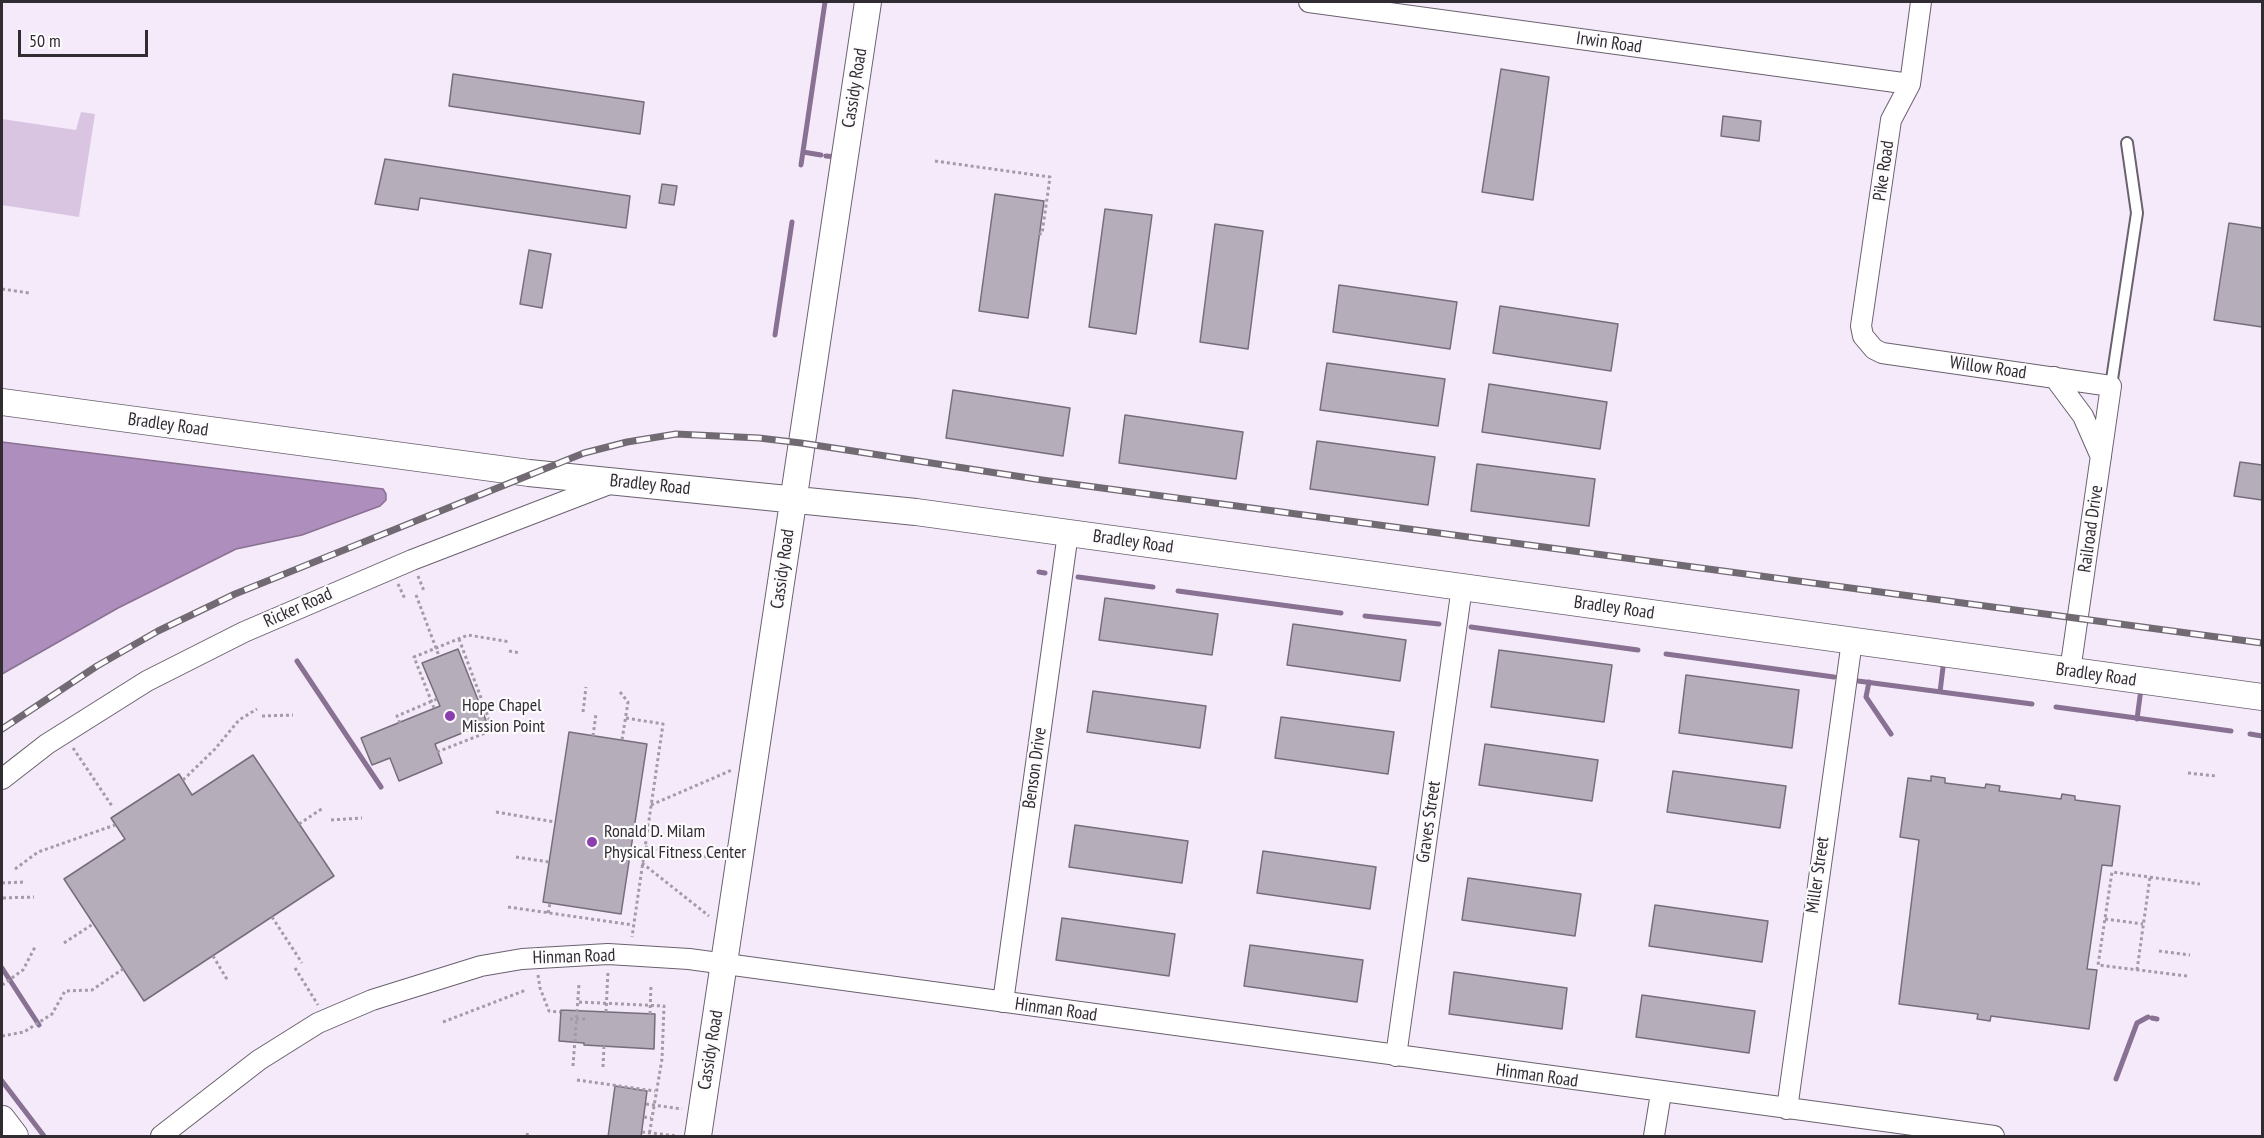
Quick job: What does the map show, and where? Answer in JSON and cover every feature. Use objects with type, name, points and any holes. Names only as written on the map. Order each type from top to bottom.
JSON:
[{"type":"street","name":"Cassidy Road","points":[[700,1125],[868,2]]},
{"type":"street","name":"Irwin Road","points":[[1309,2],[1367,6],[1910,84]]},
{"type":"street","name":"Pike Road","points":[[1868,343],[1861,326],[1891,120],[1910,84],[1921,2]]},
{"type":"street","name":"Willow Road","points":[[1868,343],[1882,353],[2111,386]]},
{"type":"street","points":[[2054,377],[2083,416],[2101,457]]},
{"type":"street","name":"Railroad Drive","points":[[2070,671],[2111,386]]},
{"type":"street","name":"Bradley Road","points":[[2,402],[529,473],[916,512],[2262,697]]},
{"type":"street","name":"Ricker Road","points":[[2,778],[64,734],[147,681],[244,632],[412,560],[616,482]]},
{"type":"street","name":"Benson Drive","points":[[1003,1002],[1068,533]]},
{"type":"street","name":"Graves Street","points":[[1396,1056],[1462,587]]},
{"type":"street","name":"Miller Street","points":[[1787,1109],[1852,641]]},
{"type":"street","name":"Hinman Road","points":[[161,1137],[260,1060],[327,1019],[372,1000],[481,966],[522,959],[608,954],[689,959],[1994,1137]]},
{"type":"street","points":[[1654,1137],[1660,1093]]},
{"type":"street","points":[[2,1119],[15,1137]]},
{"type":"lane","points":[[2111,386],[2137,213],[2127,143]]},
{"type":"path","points":[[935,161],[1050,177],[1042,234],[1039,234]]},
{"type":"path","points":[[2,289],[29,293]]},
{"type":"path","points":[[416,595],[439,656]]},
{"type":"path","points":[[434,708],[414,657],[468,635],[510,642]]},
{"type":"path","points":[[459,639],[493,730]]},
{"type":"path","points":[[509,651],[520,653]]},
{"type":"path","points":[[420,674],[426,672]]},
{"type":"path","points":[[583,712],[586,687]]},
{"type":"path","points":[[620,692],[628,702],[622,740]]},
{"type":"path","points":[[400,723],[397,716],[437,699]]},
{"type":"path","points":[[183,780],[215,749],[239,720],[257,709]]},
{"type":"path","points":[[593,736],[596,714]]},
{"type":"path","points":[[262,716],[293,715]]},
{"type":"path","points":[[626,718],[663,724],[629,955]]},
{"type":"path","points":[[437,752],[493,730],[508,733]]},
{"type":"path","points":[[64,734],[112,806]]},
{"type":"path","points":[[651,805],[755,760]]},
{"type":"path","points":[[2188,773],[2216,776]]},
{"type":"path","points":[[299,824],[323,808]]},
{"type":"path","points":[[496,812],[555,822]]},
{"type":"path","points":[[331,820],[362,818]]},
{"type":"path","points":[[15,869],[38,852],[115,825]]},
{"type":"path","points":[[645,847],[739,863]]},
{"type":"path","points":[[516,857],[549,862]]},
{"type":"path","points":[[642,864],[729,932]]},
{"type":"path","points":[[2187,976],[2098,965],[2112,872],[2200,884]]},
{"type":"path","points":[[2137,970],[2150,877]]},
{"type":"path","points":[[2,883],[24,882]]},
{"type":"path","points":[[3,898],[34,897]]},
{"type":"path","points":[[548,913],[550,903]]},
{"type":"path","points":[[508,907],[633,925]]},
{"type":"path","points":[[272,917],[302,963]]},
{"type":"path","points":[[2105,919],[2143,924]]},
{"type":"path","points":[[64,943],[93,924]]},
{"type":"path","points":[[3,984],[23,970],[35,947]]},
{"type":"path","points":[[2160,951],[2190,955]]},
{"type":"path","points":[[606,1012],[608,954]]},
{"type":"path","points":[[213,957],[228,981]]},
{"type":"path","points":[[295,968],[327,1019]]},
{"type":"path","points":[[2,1036],[24,1032],[52,1014],[65,991],[92,990],[123,969]]},
{"type":"path","points":[[573,1066],[579,984]]},
{"type":"path","points":[[650,1014],[651,984]]},
{"type":"path","points":[[540,988],[549,1011],[560,1012]]},
{"type":"path","points":[[443,1022],[526,990]]},
{"type":"path","points":[[579,1002],[664,1006],[662,1059],[649,1135]]},
{"type":"path","points":[[570,1018],[585,1019]]},
{"type":"path","points":[[569,1039],[574,1039]]},
{"type":"path","points":[[603,1067],[604,1046]]},
{"type":"path","points":[[577,1080],[656,1091]]},
{"type":"path","points":[[646,1104],[654,1105],[700,1125]]},
{"type":"path","points":[[644,1117],[651,1118]]},
{"type":"path","points":[[527,1137],[528,1131]]},
{"type":"path","points":[[642,1132],[649,1135],[678,1137]]},
{"type":"shaded area","points":[[81,112],[95,114],[79,217],[2,205],[2,119],[76,130]]},
{"type":"shaded area","points":[[2,442],[383,489],[386,500],[380,506],[302,535],[236,549],[118,608],[2,674]]},
{"type":"building","points":[[1501,69],[1549,77],[1533,200],[1482,192]]},
{"type":"building","points":[[453,74],[644,102],[640,134],[449,106]]},
{"type":"building","points":[[1723,116],[1761,121],[1759,141],[1721,136]]},
{"type":"building","points":[[385,159],[630,196],[626,228],[420,198],[418,210],[375,204]]},
{"type":"building","points":[[662,184],[677,186],[674,205],[659,203]]},
{"type":"building","points":[[995,194],[1044,201],[1028,318],[979,311]]},
{"type":"building","points":[[1105,209],[1152,215],[1136,334],[1089,327]]},
{"type":"building","points":[[2229,223],[2262,228],[2262,327],[2214,320]]},
{"type":"building","points":[[1215,224],[1263,231],[1248,349],[1200,342]]},
{"type":"building","points":[[529,250],[551,254],[542,308],[520,304]]},
{"type":"building","points":[[1339,285],[1457,302],[1450,349],[1333,332]]},
{"type":"building","points":[[1500,306],[1618,324],[1611,371],[1493,353]]},
{"type":"building","points":[[1327,363],[1445,379],[1438,426],[1320,410]]},
{"type":"building","points":[[1489,384],[1607,402],[1600,449],[1482,432]]},
{"type":"building","points":[[953,390],[1070,408],[1063,456],[946,438]]},
{"type":"building","points":[[1125,415],[1243,432],[1236,479],[1119,463]]},
{"type":"building","points":[[1317,441],[1435,457],[1428,505],[1310,489]]},
{"type":"building","points":[[2240,462],[2262,465],[2262,500],[2234,496]]},
{"type":"building","points":[[1477,464],[1595,479],[1589,526],[1471,511]]},
{"type":"building","points":[[1105,598],[1218,614],[1212,655],[1099,640]]},
{"type":"building","points":[[1293,624],[1406,640],[1400,681],[1287,665]]},
{"type":"building","name":"Hope Chapel Mission Point","points":[[458,649],[487,723],[435,744],[442,763],[399,781],[390,758],[372,765],[361,738],[440,706],[422,663]]},
{"type":"building","points":[[1499,650],[1612,665],[1604,722],[1491,707]]},
{"type":"building","points":[[1686,675],[1799,690],[1792,748],[1679,733]]},
{"type":"building","points":[[1093,691],[1206,706],[1200,748],[1087,732]]},
{"type":"building","points":[[1281,717],[1394,732],[1388,774],[1275,758]]},
{"type":"building","name":"Ronald D. Milam Physical Fitness Center","points":[[569,732],[647,744],[621,914],[543,902]]},
{"type":"building","points":[[1485,744],[1598,760],[1592,801],[1479,785]]},
{"type":"building","points":[[253,755],[334,876],[144,1001],[64,879],[125,839],[111,818],[179,774],[192,795]]},
{"type":"building","points":[[1673,771],[1786,786],[1780,828],[1667,812]]},
{"type":"building","points":[[1931,776],[1945,778],[1945,783],[1985,788],[1986,784],[2000,786],[1999,791],[2061,799],[2062,794],[2075,796],[2075,800],[2120,806],[2112,866],[2102,865],[2087,969],[2097,970],[2089,1029],[1991,1016],[1990,1021],[1977,1019],[1978,1014],[1899,1004],[1919,840],[1900,837],[1908,778],[1931,781]]},
{"type":"building","points":[[1075,825],[1188,841],[1182,883],[1069,867]]},
{"type":"building","points":[[1263,851],[1376,867],[1370,909],[1257,893]]},
{"type":"building","points":[[1468,878],[1581,894],[1575,936],[1462,920]]},
{"type":"building","points":[[1655,905],[1768,921],[1762,962],[1649,946]]},
{"type":"building","points":[[1062,918],[1175,934],[1169,976],[1056,960]]},
{"type":"building","points":[[1250,945],[1363,960],[1357,1002],[1244,986]]},
{"type":"building","points":[[1454,972],[1567,988],[1562,1029],[1449,1014]]},
{"type":"building","points":[[1642,995],[1755,1011],[1749,1053],[1636,1037]]},
{"type":"building","points":[[561,1010],[655,1014],[654,1049],[584,1045],[584,1043],[559,1041]]},
{"type":"building","points":[[615,1086],[647,1091],[641,1137],[608,1137]]},
{"type":"waterway","points":[[801,165],[825,2]]},
{"type":"waterway","points":[[803,152],[821,155]]},
{"type":"waterway","points":[[826,156],[837,157]]},
{"type":"waterway","points":[[775,335],[792,222]]},
{"type":"waterway","points":[[1039,572],[1045,573]]},
{"type":"waterway","points":[[1078,577],[1153,587]]},
{"type":"waterway","points":[[1178,591],[1341,613]]},
{"type":"waterway","points":[[1365,616],[1439,624]]},
{"type":"waterway","points":[[1471,627],[1638,650]]},
{"type":"waterway","points":[[1666,654],[1834,677]]},
{"type":"waterway","points":[[1940,692],[1944,659]]},
{"type":"waterway","points":[[297,661],[381,787]]},
{"type":"waterway","points":[[1858,681],[2032,704]]},
{"type":"waterway","points":[[1869,682],[1866,697],[1891,734]]},
{"type":"waterway","points":[[2137,719],[2141,689]]},
{"type":"waterway","points":[[2056,707],[2231,731]]},
{"type":"waterway","points":[[2250,734],[2262,736]]},
{"type":"waterway","points":[[2,968],[39,1025]]},
{"type":"waterway","points":[[2116,1079],[2137,1023],[2148,1017]]},
{"type":"waterway","points":[[2152,1018],[2157,1019]]},
{"type":"waterway","points":[[2,1081],[44,1136]]},
{"type":"railway","points":[[2,729],[97,666],[158,631],[235,594],[584,453],[627,442],[676,434],[759,438],[801,443],[1042,480],[2262,643]]},
{"type":"place","name":"Hope Chapel Mission Point","points":[[450,716]]},
{"type":"place","name":"Ronald D. Milam Physical Fitness Center","points":[[592,842]]}]
